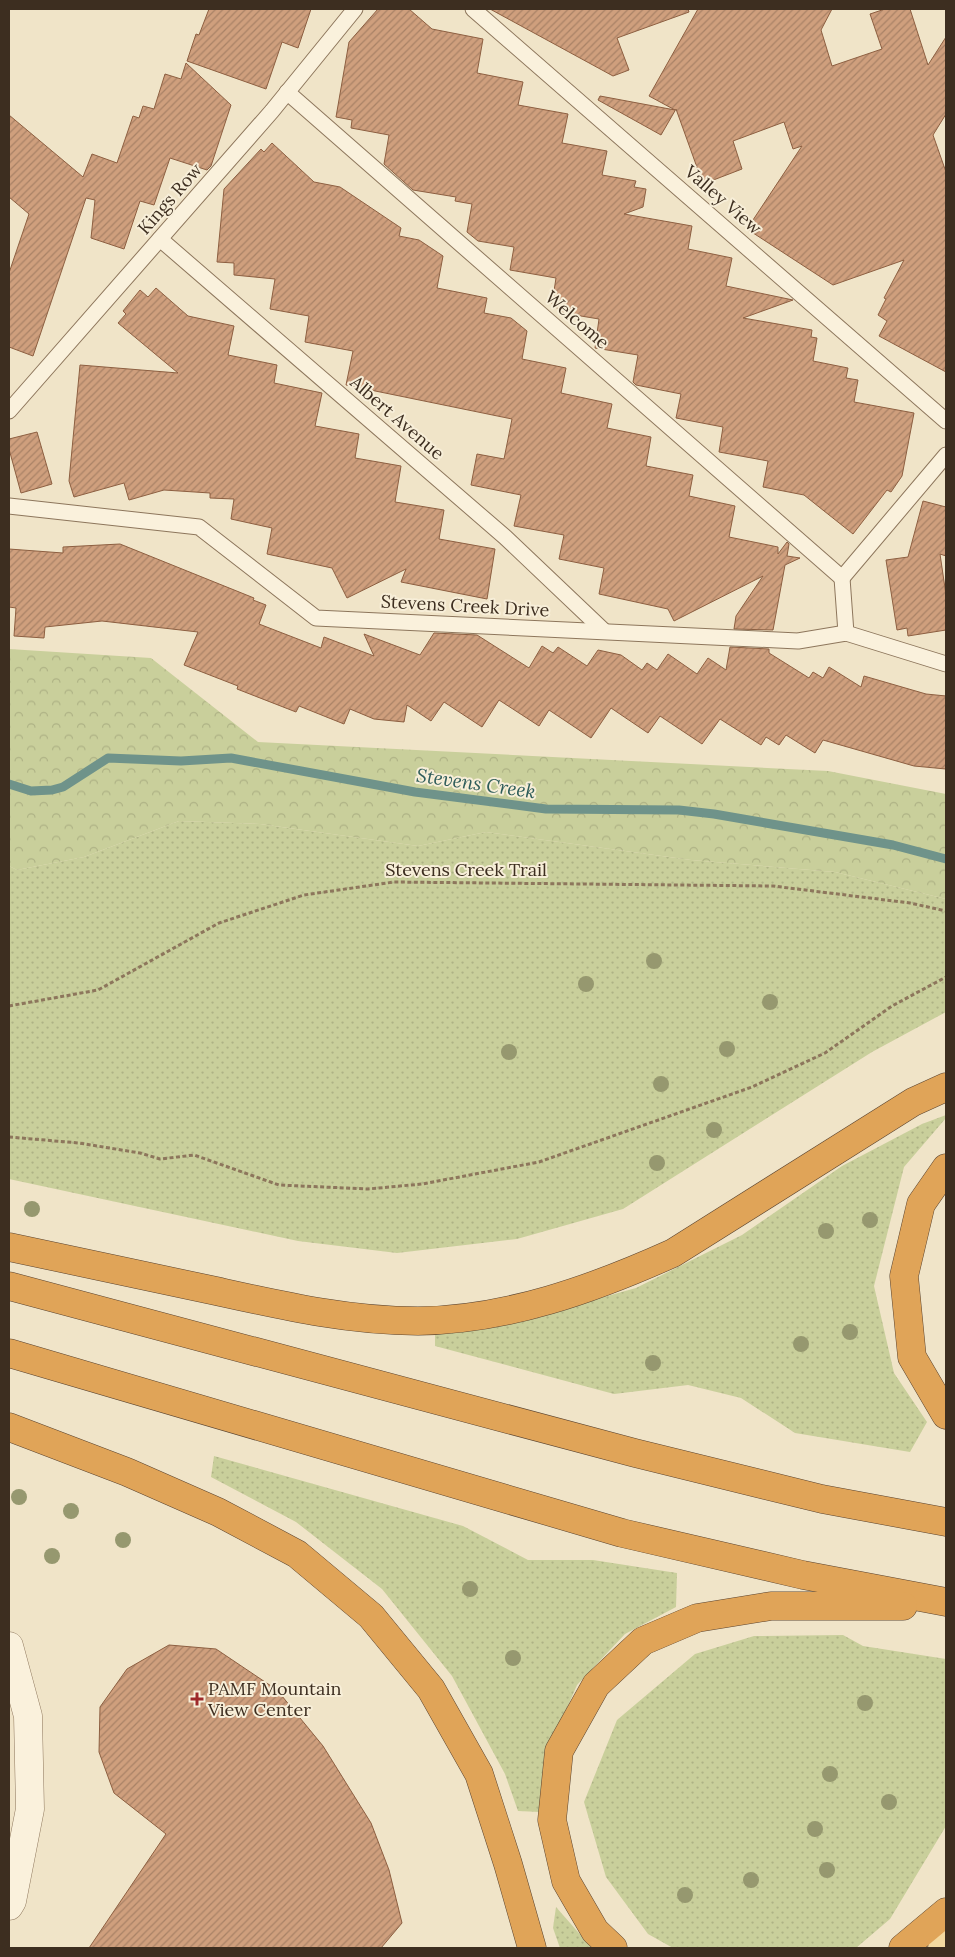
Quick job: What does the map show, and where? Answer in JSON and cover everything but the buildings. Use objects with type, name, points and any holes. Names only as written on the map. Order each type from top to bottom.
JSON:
[{"type":"highway","points":[[9,1247],[346,1318],[419,1320],[482,1315],[558,1299],[633,1271],[673,1253],[913,1102],[946,1088]]},
{"type":"highway","points":[[946,1168],[921,1204],[904,1276],[912,1357],[946,1415]]},
{"type":"highway","points":[[9,1286],[635,1453],[822,1499],[946,1522]]},
{"type":"highway","points":[[9,1353],[622,1533],[804,1575],[946,1604]]},
{"type":"highway","points":[[9,1428],[127,1472],[218,1512],[297,1554],[371,1616],[431,1689],[479,1774],[508,1864],[532,1948]]},
{"type":"highway","points":[[613,1948],[595,1931],[566,1881],[552,1820],[559,1751],[596,1685],[643,1641],[697,1618],[771,1606],[946,1604]]},
{"type":"highway","points":[[903,1948],[946,1912]]},
{"type":"main road","points":[[942,1948],[946,1942]]},
{"type":"street","points":[[9,1646],[28,1716],[30,1809],[12,1901],[9,1906]]},
{"type":"lane","name":"Kings Row","points":[[9,411],[287,92],[355,9]]},
{"type":"lane","name":"Valley View","points":[[473,9],[946,421]]},
{"type":"lane","name":"Welcome","points":[[287,92],[842,578]]},
{"type":"lane","name":"Albert Avenue","points":[[160,239],[505,537],[604,631]]},
{"type":"lane","points":[[846,633],[842,578],[946,456]]},
{"type":"lane","name":"Stevens Creek Drive","points":[[9,506],[199,527],[316,618],[798,641],[846,633],[946,664]]},
{"type":"path","name":"Stevens Creek Trail","points":[[9,1006],[98,990],[219,923],[304,895],[394,882],[772,886],[910,903],[946,912]]},
{"type":"path","points":[[9,1137],[79,1142],[140,1153],[160,1159],[194,1155],[279,1185],[368,1189],[422,1184],[539,1162],[752,1087],[825,1053],[892,1006],[946,976]]},
{"type":"green space","points":[[9,649],[151,658],[258,742],[828,771],[946,794],[946,899],[835,872],[691,860],[486,832],[418,846],[260,824],[179,821],[84,857],[17,870],[9,866]]},
{"type":"green space","points":[[179,821],[260,824],[418,846],[486,832],[691,860],[835,872],[946,899],[946,1012],[872,1052],[623,1209],[517,1239],[397,1253],[298,1241],[9,1179],[9,866],[17,870],[84,857]]},
{"type":"green space","points":[[946,1115],[946,1118],[904,1167],[874,1286],[894,1373],[927,1422],[910,1452],[795,1433],[741,1398],[688,1385],[614,1394],[435,1346],[435,1330],[532,1317],[636,1288],[742,1235],[842,1166],[922,1124]]},
{"type":"green space","points":[[214,1456],[463,1526],[528,1560],[593,1560],[677,1573],[676,1607],[625,1634],[577,1685],[549,1749],[540,1812],[518,1811],[505,1774],[452,1676],[382,1589],[296,1522],[211,1477]]},
{"type":"green space","points":[[843,1635],[863,1646],[946,1659],[946,1826],[890,1919],[856,1948],[673,1948],[648,1934],[606,1877],[584,1802],[617,1720],[695,1654],[754,1636]]},
{"type":"green space","points":[[556,1907],[592,1948],[560,1948],[553,1928]]},
{"type":"waterway","name":"Stevens Creek","points":[[9,784],[31,791],[52,790],[63,787],[108,758],[181,761],[231,758],[415,792],[546,809],[679,810],[714,814],[893,845],[946,859]]},
{"type":"place","name":"PAMF Mountain View Center","points":[[197,1699]]}]
